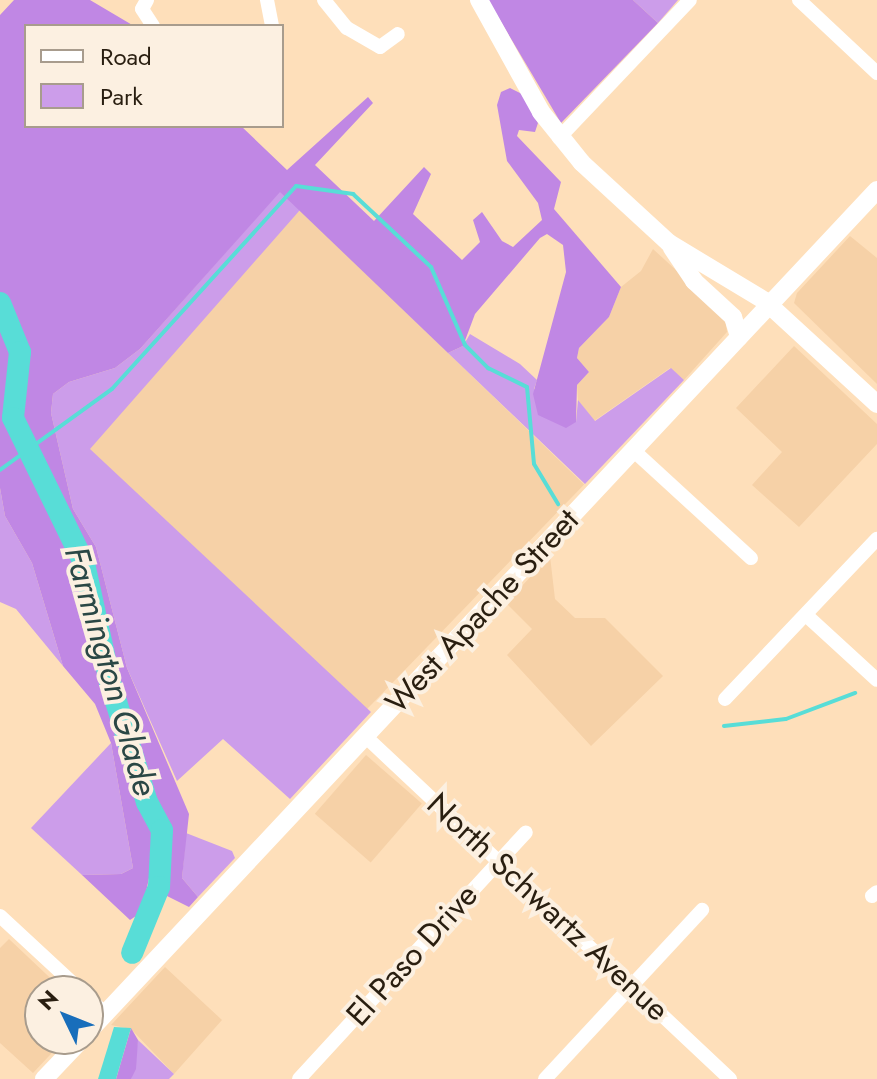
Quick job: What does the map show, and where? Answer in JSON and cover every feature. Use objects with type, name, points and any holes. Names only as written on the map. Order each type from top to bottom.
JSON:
[{"type":"main road","points":[[479,0],[559,138],[669,243],[770,305],[877,404]]},
{"type":"main road","name":"West Apache Street","points":[[105,1014],[877,190]]},
{"type":"main road","points":[[669,243],[694,281],[733,317],[739,337]]},
{"type":"main road","points":[[44,1079],[67,1055]]},
{"type":"street","points":[[147,0],[142,9],[152,24]]},
{"type":"street","points":[[267,0],[272,24]]},
{"type":"street","points":[[324,0],[347,28],[380,47],[398,34]]},
{"type":"street","points":[[559,138],[690,0]]},
{"type":"street","points":[[799,0],[877,73]]},
{"type":"street","points":[[633,450],[751,558]]},
{"type":"street","points":[[725,699],[877,539]]},
{"type":"street","points":[[806,615],[877,680]]},
{"type":"street","name":"North Schwartz Avenue","points":[[365,736],[730,1079]]},
{"type":"street","name":"El Paso Drive","points":[[299,1079],[526,832]]},
{"type":"street","points":[[545,1079],[702,910]]},
{"type":"street","points":[[0,916],[64,975]]},
{"type":"shaded area","points":[[14,0],[90,0],[131,24],[24,24],[24,128],[243,128],[287,170],[368,97],[373,103],[315,165],[374,221],[424,167],[431,174],[413,214],[462,260],[480,242],[473,220],[482,212],[502,241],[513,247],[542,220],[538,203],[507,161],[497,105],[501,92],[510,88],[522,94],[538,123],[535,132],[519,130],[517,136],[561,182],[554,209],[621,287],[609,317],[579,348],[577,358],[589,372],[577,385],[576,422],[566,428],[538,415],[533,394],[566,272],[563,245],[547,234],[540,238],[475,314],[463,346],[448,353],[280,192],[140,349],[115,368],[69,382],[53,394],[51,413],[73,509],[96,547],[127,668],[189,814],[182,878],[198,897],[189,907],[167,896],[159,901],[170,833],[152,806],[112,681],[85,555],[18,420],[28,351],[0,297],[0,15]]},
{"type":"shaded area","points":[[488,0],[633,0],[658,23],[561,123]]},
{"type":"shaded area","points":[[300,210],[584,484],[363,714],[78,439]]},
{"type":"shaded area","points":[[850,236],[877,258],[877,384],[794,303],[797,293]]},
{"type":"shaded area","points":[[653,249],[725,315],[727,332],[684,380],[670,368],[594,421],[578,400],[577,385],[589,372],[577,358],[579,348],[609,317],[621,287],[641,271]]},
{"type":"shaded area","points":[[0,307],[16,353],[7,426],[83,564],[108,683],[138,795],[157,839],[142,912],[130,920],[82,875],[121,874],[133,868],[111,743],[95,704],[63,666],[32,563],[5,516],[0,488]]},
{"type":"shaded area","points":[[794,346],[877,424],[877,444],[799,527],[752,485],[782,452],[736,408]]},
{"type":"shaded area","points":[[550,556],[555,599],[575,618],[605,618],[663,676],[591,746],[507,655],[532,629],[506,603]]},
{"type":"shaded area","points":[[366,755],[422,804],[371,862],[315,814]]},
{"type":"shaded area","points":[[9,939],[47,975],[24,975],[24,1055],[50,1055],[33,1073],[0,1043],[0,948]]},
{"type":"shaded area","points":[[165,967],[222,1020],[174,1074],[131,1029],[111,1025]]},
{"type":"shaded area","points":[[131,1028],[138,1040],[136,1069],[131,1079],[116,1079]]},
{"type":"green space","points":[[633,0],[678,0],[658,23]]},
{"type":"green space","points":[[280,191],[300,210],[90,449],[371,712],[290,799],[223,739],[177,781],[127,668],[96,547],[73,509],[51,413],[53,394],[69,382],[115,368],[140,349]]},
{"type":"green space","points":[[470,334],[520,364],[537,380],[534,389],[576,422],[578,400],[595,421],[671,368],[684,380],[585,484],[448,353],[463,346]]},
{"type":"green space","points":[[0,488],[5,516],[32,563],[63,666],[16,609],[0,602]]},
{"type":"green space","points":[[111,743],[133,868],[121,874],[82,875],[31,828]]},
{"type":"green space","points":[[186,833],[232,851],[235,858],[198,897],[182,878]]},
{"type":"green space","points":[[138,1040],[174,1074],[169,1079],[131,1079]]},
{"type":"water","points":[[114,1027],[131,1028],[116,1079],[98,1079]]},
{"type":"waterway","points":[[0,470],[112,389],[296,186],[353,194],[431,267],[465,345],[488,368],[527,387],[534,464],[558,504]]},
{"type":"waterway","name":"Farmington Glade","points":[[0,303],[20,352],[13,418],[84,563],[110,682],[147,802],[162,830],[159,887],[132,953]]},
{"type":"waterway","points":[[724,726],[786,719],[855,693]]}]
